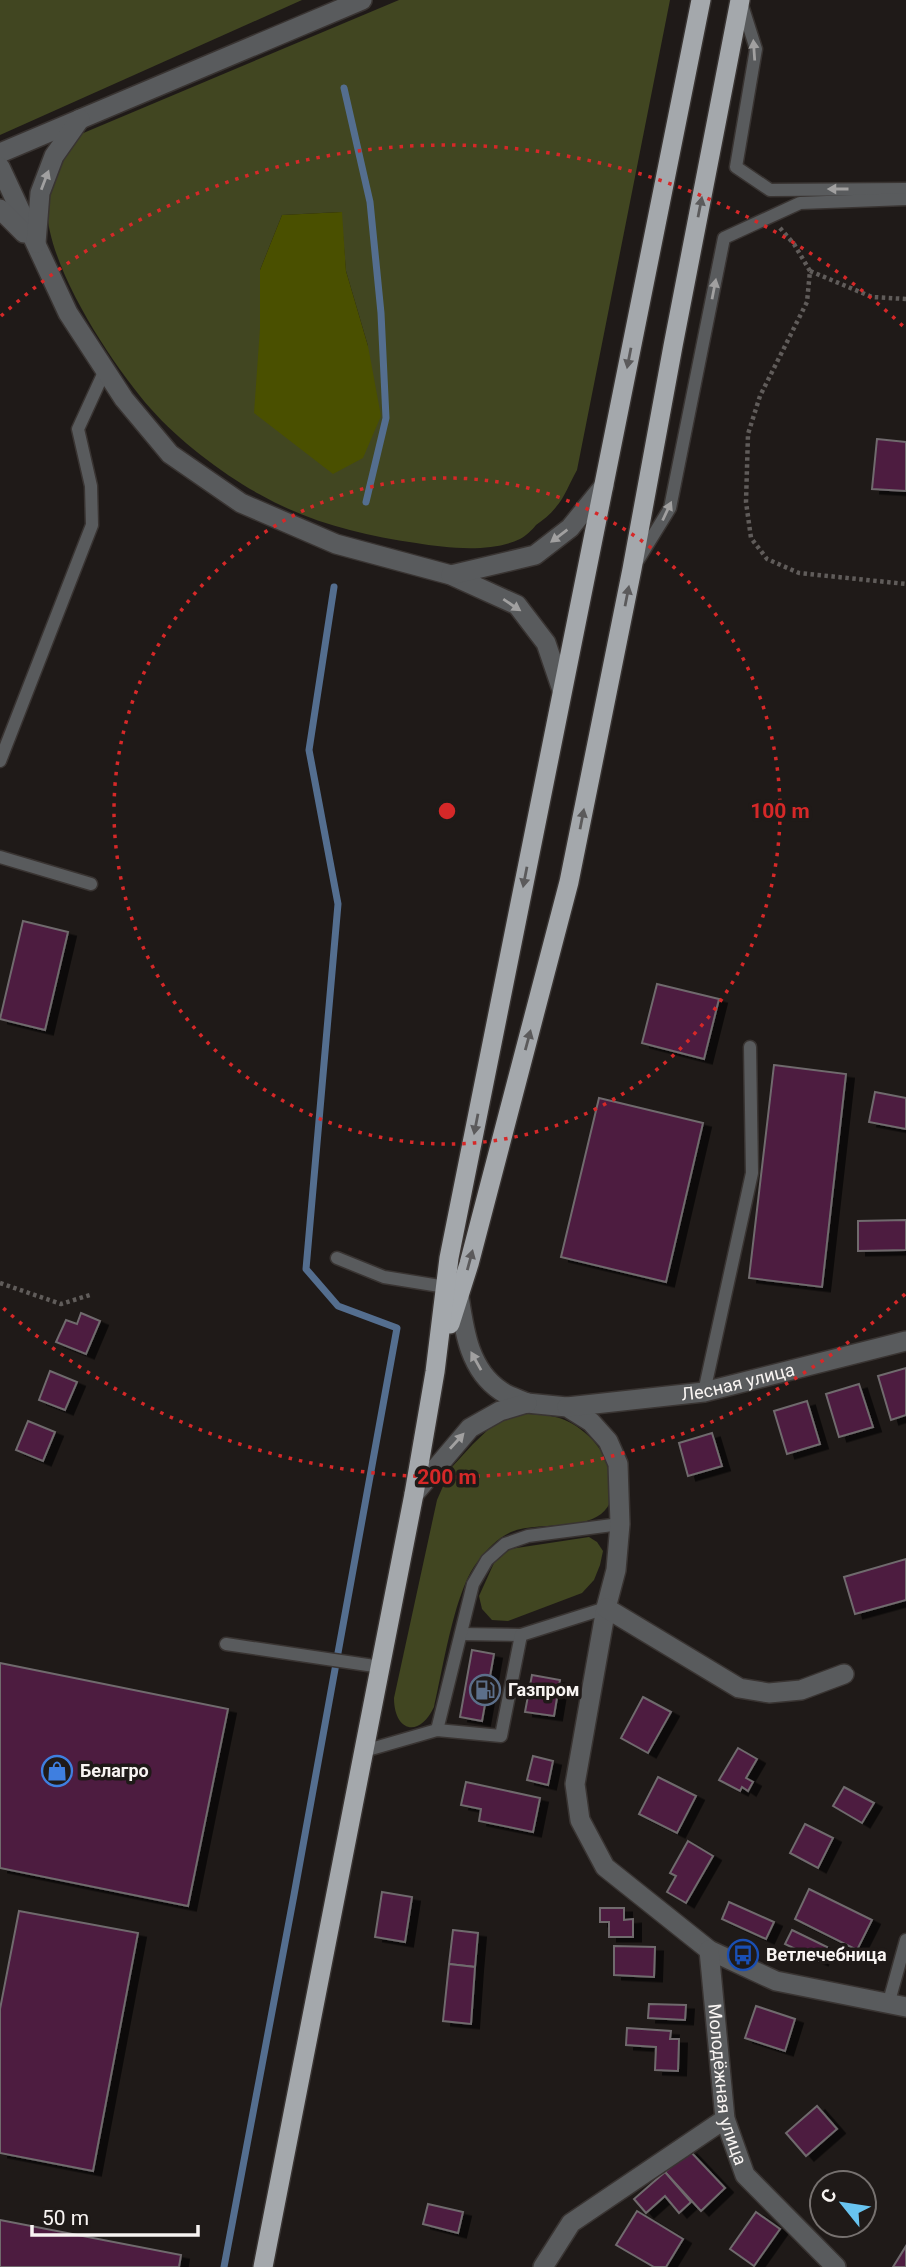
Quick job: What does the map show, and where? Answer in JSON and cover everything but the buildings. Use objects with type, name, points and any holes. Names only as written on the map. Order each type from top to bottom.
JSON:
[{"type":"highway","points":[[452,1291],[455,1231],[701,0]]},
{"type":"highway","points":[[263,2267],[452,1291],[569,882],[632,569],[740,0]]},
{"type":"street","points":[[0,153],[362,0]]},
{"type":"street","points":[[36,247],[40,193],[54,156],[80,119]]},
{"type":"street","points":[[0,167],[68,313],[124,399],[170,454],[241,503],[335,544],[451,575],[517,605],[546,643],[562,690]]},
{"type":"street","points":[[0,209],[36,247]]},
{"type":"street","points":[[451,575],[535,555],[570,528],[604,486]]},
{"type":"street","points":[[452,1291],[466,1342],[487,1379],[501,1391],[527,1403]]},
{"type":"street","name":"Лесная улица","points":[[527,1403],[567,1407],[704,1392],[906,1341]]},
{"type":"street","points":[[414,1494],[470,1428],[500,1411],[527,1403]]},
{"type":"street","points":[[567,1407],[590,1422],[608,1441],[618,1464],[620,1524],[616,1570],[606,1608],[575,1784],[580,1820],[605,1867],[709,1950],[776,1981],[897,2006]]},
{"type":"street","points":[[606,1608],[739,1688],[769,1693],[802,1690],[844,1674]]},
{"type":"street","name":"Молодёжная улица","points":[[709,1950],[725,2119],[745,2175],[836,2267]]},
{"type":"street","points":[[543,2267],[571,2223],[725,2119]]},
{"type":"lane","points":[[740,0],[757,49],[736,167],[770,190],[906,189]]},
{"type":"lane","points":[[632,569],[670,508],[724,237],[800,203],[906,199]]},
{"type":"lane","points":[[0,761],[92,526],[91,486],[78,429],[105,370]]},
{"type":"lane","points":[[0,857],[91,884]]},
{"type":"lane","points":[[704,1392],[752,1172],[750,1046]]},
{"type":"lane","points":[[337,1258],[384,1277],[452,1291]]},
{"type":"lane","points":[[437,1730],[472,1584],[487,1560],[505,1544],[528,1536],[620,1524]]},
{"type":"lane","points":[[461,1634],[521,1635],[606,1608]]},
{"type":"lane","points":[[364,1751],[437,1730],[501,1736],[521,1635]]},
{"type":"lane","points":[[226,1644],[381,1667]]},
{"type":"lane","points":[[897,2006],[906,1940]]},
{"type":"path","points":[[770,216],[794,244],[810,271],[807,302],[760,396],[748,434],[746,502],[751,538],[766,559],[799,573],[906,584]]},
{"type":"path","points":[[810,271],[872,297],[906,299]]},
{"type":"path","points":[[0,1283],[61,1304],[90,1295]]},
{"type":"green space","points":[[0,0],[302,0],[0,135]]},
{"type":"green space","points":[[399,0],[670,0],[577,470],[552,512],[520,539],[496,546],[469,548],[395,540],[316,520],[245,486],[216,467],[175,433],[151,409],[119,368],[85,315],[58,259],[50,233],[47,209],[50,188],[57,168],[81,134]],"holes":[[[341,212],[346,271],[368,346],[260,328],[260,270],[282,215]]]},
{"type":"green space","points":[[342,212],[346,271],[368,346],[381,416],[363,458],[333,474],[254,413],[260,328],[260,270],[282,215]]},
{"type":"green space","points":[[519,1414],[546,1415],[562,1419],[577,1426],[589,1437],[599,1448],[610,1468],[613,1482],[611,1500],[603,1512],[591,1520],[511,1532],[486,1552],[463,1589],[434,1707],[421,1724],[408,1727],[398,1718],[394,1698],[437,1500],[451,1468],[473,1444],[494,1424]]},
{"type":"green space","points":[[589,1537],[597,1542],[603,1551],[594,1580],[582,1593],[508,1621],[492,1620],[482,1609],[479,1596],[494,1563],[510,1549]]},
{"type":"waterway","points":[[344,88],[370,202],[381,313],[386,418],[366,502]]},
{"type":"waterway","points":[[224,2267],[397,1328],[338,1306],[306,1269],[338,904],[309,750],[334,587]]},
{"type":"place","name":"Газпром","points":[[485,1690]]},
{"type":"place","name":"Белагро","points":[[57,1771]]},
{"type":"place","name":"Ветлечебница","points":[[743,1955]]}]
